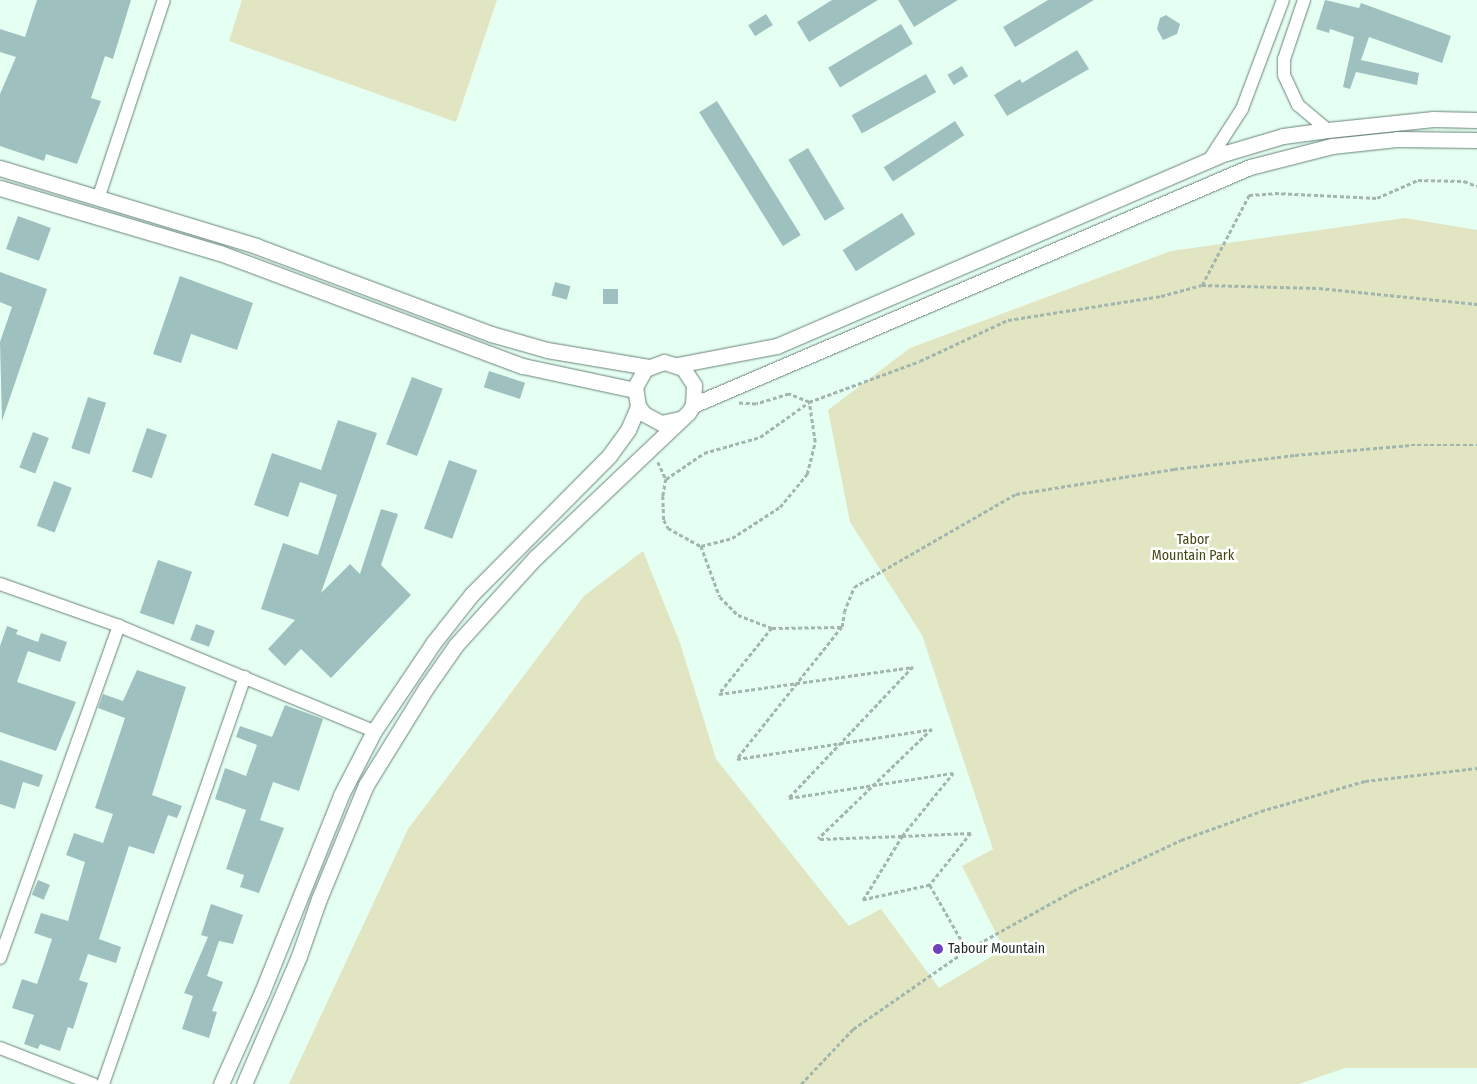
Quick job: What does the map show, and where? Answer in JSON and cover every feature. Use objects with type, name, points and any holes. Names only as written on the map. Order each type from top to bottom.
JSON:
[{"type":"street","points":[[99,196],[164,0]]},
{"type":"street","points":[[1209,160],[1242,108],[1283,0]]},
{"type":"street","points":[[1304,0],[1284,59],[1284,75],[1298,105],[1328,130]]},
{"type":"street","points":[[680,419],[661,423],[644,414],[638,406],[635,390],[639,377],[649,367],[664,362],[677,365],[777,346],[1209,160],[1283,136],[1433,120],[1477,120]]},
{"type":"street","points":[[244,1084],[299,956],[340,845],[366,785],[421,696],[456,645],[517,577],[693,405],[1250,167],[1332,146],[1397,139],[1477,140]]},
{"type":"street","points":[[0,168],[99,196],[256,246],[491,334],[547,350],[649,367]]},
{"type":"street","points":[[0,188],[220,254],[524,366],[635,390]]},
{"type":"street","points":[[677,365],[690,376],[694,385],[693,405]]},
{"type":"street","points":[[221,1084],[270,974],[334,812],[374,731],[434,642],[472,594],[512,550],[609,456],[628,430],[638,406]]},
{"type":"street","points":[[0,584],[119,626],[374,731]]},
{"type":"street","points":[[0,958],[119,626]]},
{"type":"street","points":[[102,1084],[245,677]]},
{"type":"street","points":[[0,1048],[93,1084]]},
{"type":"path","points":[[1202,285],[1249,195],[1284,193],[1377,198],[1418,180],[1464,181],[1477,186]]},
{"type":"path","points":[[666,478],[704,453],[760,437],[809,402],[920,361],[1008,320],[1161,296],[1202,285],[1319,288],[1477,304]]},
{"type":"path","points":[[716,394],[736,404],[756,404],[789,394],[809,402]]},
{"type":"path","points":[[701,546],[732,538],[780,507],[807,474],[815,442],[809,402]]},
{"type":"path","points":[[772,628],[720,694],[800,683],[914,667],[842,743],[789,798],[873,785],[954,773],[902,836],[863,900],[930,885],[971,834],[902,836],[818,839],[873,785],[932,729],[842,743],[738,759],[800,683],[842,627],[844,612],[854,588],[1016,494],[1174,469],[1296,455],[1411,445],[1477,445]]},
{"type":"path","points":[[650,448],[666,478],[663,496],[664,520],[668,528],[701,546],[720,598],[738,615],[772,628],[842,627]]},
{"type":"path","points":[[801,1084],[853,1029],[967,950],[1073,891],[1190,837],[1261,811],[1365,782],[1477,768]]},
{"type":"path","points":[[930,885],[967,950]]},
{"type":"green space","points":[[242,0],[497,0],[456,122],[229,41]]},
{"type":"green space","name":"Tabor Mountain Park","points":[[1405,218],[1477,230],[1477,1068],[1345,1068],[1299,1084],[289,1084],[408,829],[584,596],[643,551],[680,643],[716,759],[849,926],[881,909],[939,988],[1004,949],[962,866],[993,849],[922,635],[850,522],[828,410],[910,348],[1171,251]]},
{"type":"building","points":[[37,0],[131,0],[113,59],[105,56],[91,98],[101,101],[77,164],[46,154],[44,161],[0,146],[0,94],[16,57],[0,52],[0,29],[25,37]]},
{"type":"building","points":[[832,0],[878,0],[809,42],[797,22]]},
{"type":"building","points":[[898,0],[958,0],[914,27]]},
{"type":"building","points":[[1048,0],[1094,0],[1015,47],[1003,27]]},
{"type":"building","points":[[1325,0],[1359,8],[1361,3],[1451,36],[1442,63],[1369,37],[1361,60],[1419,73],[1417,85],[1356,72],[1350,89],[1343,87],[1354,37],[1330,29],[1329,33],[1316,29]]},
{"type":"building","points":[[766,14],[773,25],[755,36],[748,25]]},
{"type":"building","points":[[1166,15],[1180,24],[1177,34],[1163,40],[1157,29],[1160,18]]},
{"type":"building","points":[[901,24],[913,44],[840,87],[828,68]]},
{"type":"building","points":[[1077,50],[1089,69],[1007,116],[994,95],[1020,79],[1022,83]]},
{"type":"building","points":[[962,66],[968,76],[954,85],[947,75]]},
{"type":"building","points":[[926,74],[936,92],[862,134],[852,115]]},
{"type":"building","points":[[717,101],[801,235],[783,246],[699,112]]},
{"type":"building","points":[[955,121],[964,135],[893,182],[884,167]]},
{"type":"building","points":[[808,148],[845,209],[825,221],[788,160]]},
{"type":"building","points":[[902,213],[915,234],[856,271],[843,250]]},
{"type":"building","points":[[18,216],[51,228],[39,261],[6,249]]},
{"type":"building","points":[[0,272],[47,289],[2,421],[0,342],[12,307],[0,302]]},
{"type":"building","points":[[180,276],[253,303],[237,350],[191,334],[181,363],[153,354]]},
{"type":"building","points":[[555,282],[570,286],[567,300],[551,296]]},
{"type":"building","points":[[603,289],[618,289],[618,304],[603,304]]},
{"type":"building","points":[[489,371],[525,383],[520,399],[484,387]]},
{"type":"building","points":[[412,377],[443,389],[417,456],[386,444]]},
{"type":"building","points":[[88,397],[106,403],[89,454],[71,448]]},
{"type":"building","points":[[338,420],[377,433],[321,593],[350,564],[360,574],[381,509],[398,514],[381,565],[411,595],[331,678],[301,649],[285,666],[268,649],[295,620],[261,609],[283,543],[318,555],[337,495],[300,482],[288,517],[254,505],[272,453],[321,470]]},
{"type":"building","points":[[147,428],[167,435],[152,478],[132,471]]},
{"type":"building","points":[[33,432],[49,438],[35,474],[19,467]]},
{"type":"building","points":[[449,460],[477,470],[452,539],[424,529]]},
{"type":"building","points":[[54,481],[72,488],[55,533],[37,526]]},
{"type":"building","points":[[158,560],[192,572],[174,625],[140,613]]},
{"type":"building","points":[[196,624],[215,631],[209,647],[190,640]]},
{"type":"building","points":[[7,626],[18,630],[16,634],[38,642],[41,633],[67,642],[60,662],[28,651],[17,682],[76,702],[56,751],[0,732],[0,646]]},
{"type":"building","points":[[137,670],[186,687],[152,795],[182,806],[177,818],[168,815],[154,854],[129,846],[99,939],[121,947],[116,963],[88,954],[79,980],[88,983],[73,1029],[68,1027],[60,1051],[40,1044],[38,1049],[24,1044],[34,1015],[12,1008],[22,979],[37,984],[52,939],[34,933],[41,913],[68,921],[85,862],[66,855],[74,833],[103,843],[113,814],[95,808],[125,718],[98,708],[103,694],[123,701]]},
{"type":"building","points":[[285,705],[323,719],[299,791],[273,782],[260,820],[284,828],[259,893],[240,887],[244,875],[226,869],[246,810],[215,799],[225,768],[246,776],[257,745],[236,737],[240,726],[272,737]]},
{"type":"building","points":[[0,760],[43,775],[39,787],[23,782],[15,809],[0,804]]},
{"type":"building","points":[[38,880],[50,885],[44,900],[32,895]]},
{"type":"building","points":[[211,904],[243,915],[233,944],[219,941],[207,976],[223,982],[212,1011],[217,1012],[209,1038],[182,1029],[193,996],[184,993],[208,937],[201,935]]},
{"type":"place","name":"Tabour Mountain","points":[[938,949]]}]
